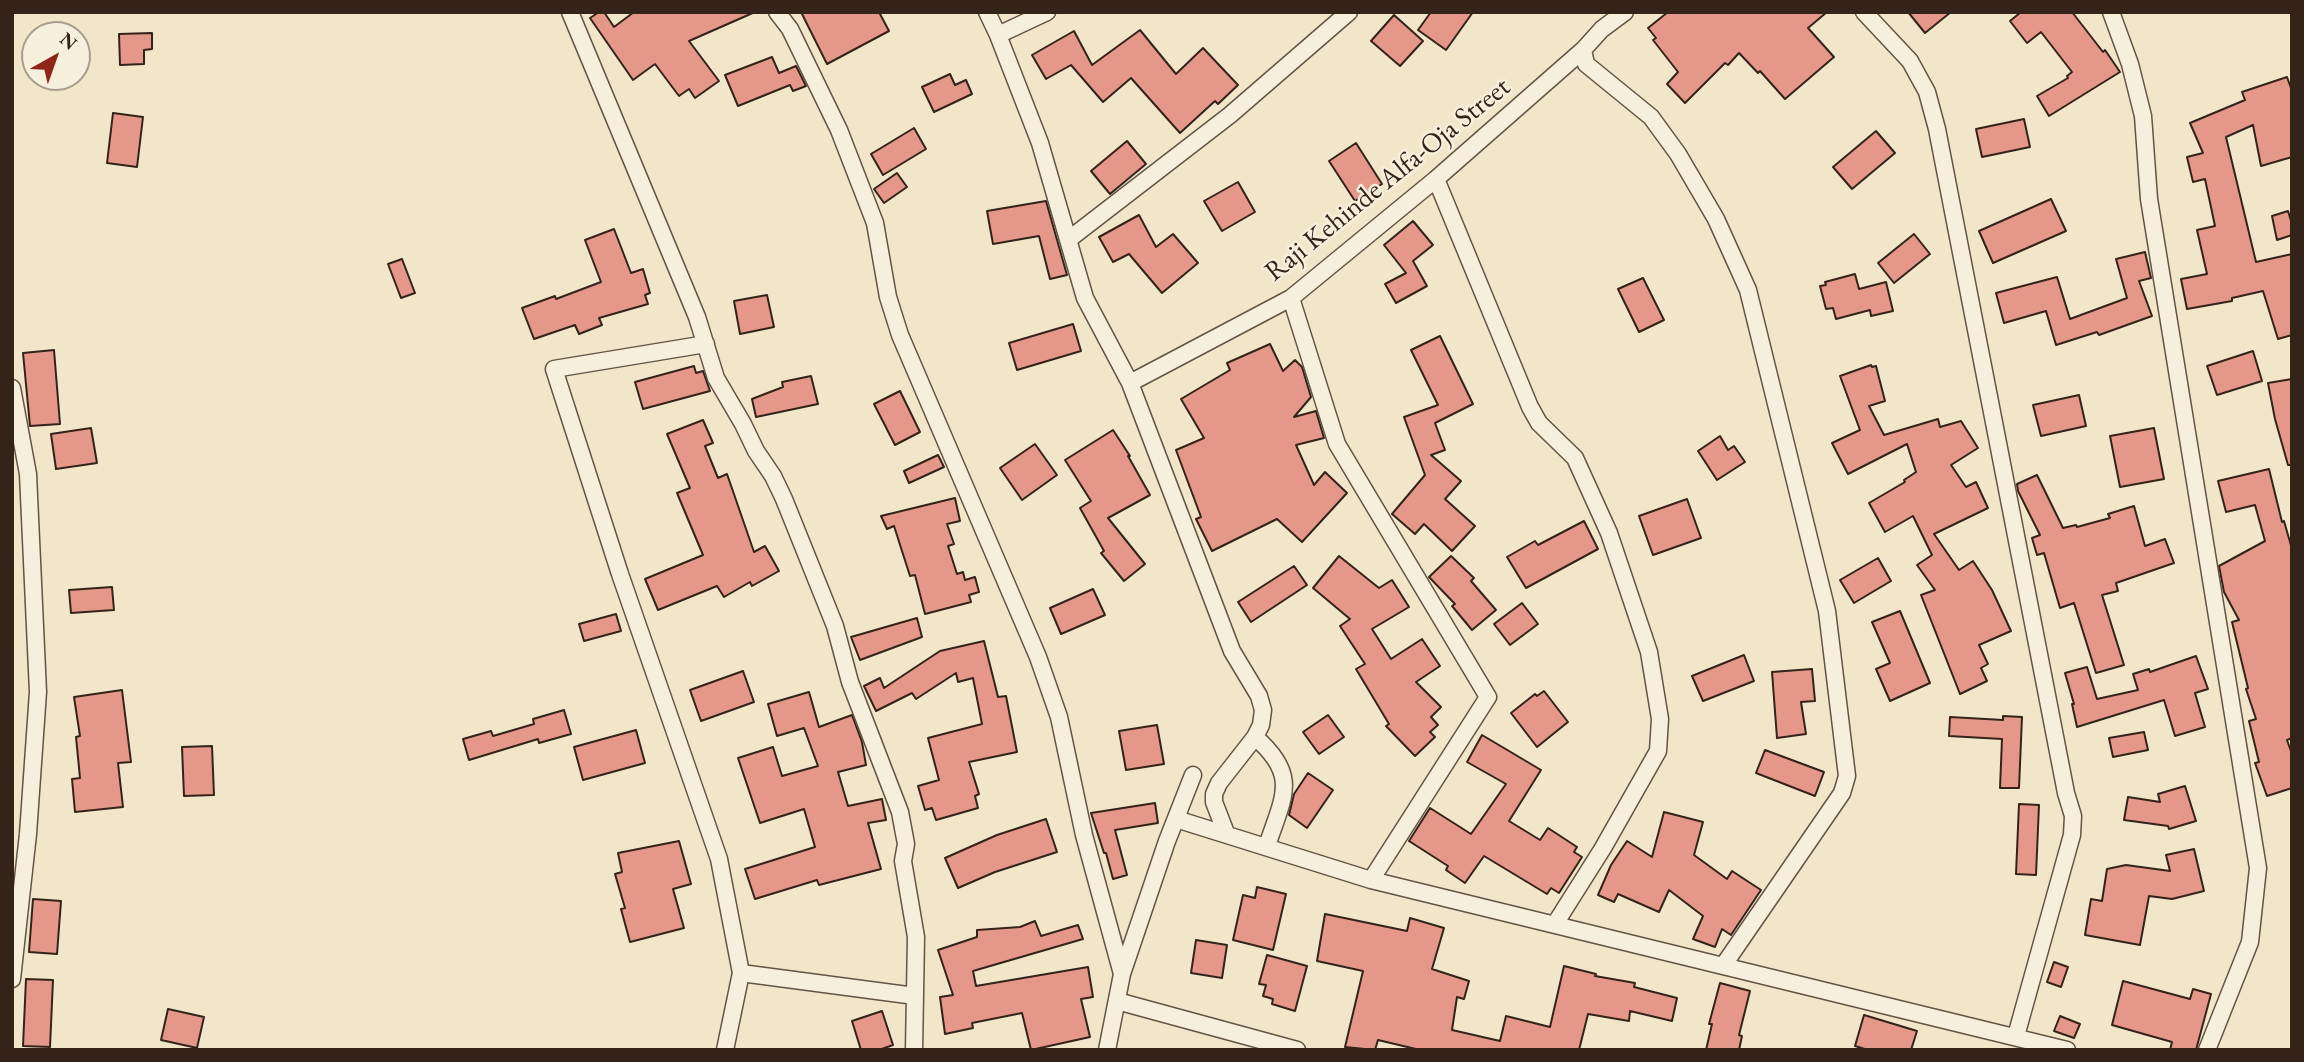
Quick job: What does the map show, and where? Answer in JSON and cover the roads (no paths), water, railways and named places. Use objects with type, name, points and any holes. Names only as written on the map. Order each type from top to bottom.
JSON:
[{"type":"street","points":[[570,12],[697,317],[716,378],[784,499],[835,626],[850,682],[900,812],[906,844],[903,862],[916,937],[914,1050]]},
{"type":"street","points":[[777,12],[790,29],[839,130],[875,223],[888,297],[900,335],[1038,657],[1059,717],[1084,835],[1122,974]]},
{"type":"street","points":[[987,12],[1040,143],[1085,298],[1130,383],[1232,651],[1259,696],[1263,710],[1261,725],[1214,794],[1214,802],[1226,833]]},
{"type":"street","points":[[998,35],[1047,12]]},
{"type":"street","points":[[1068,240],[1230,115],[1349,12]]},
{"type":"street","name":"Raji Kehinde Alfa-Oja Street","points":[[1130,383],[1291,298],[1436,179],[1583,50],[1602,29],[1625,12]]},
{"type":"street","points":[[1864,12],[1910,61],[1927,92],[1937,129],[2066,793],[2073,816],[2073,835],[2016,1036]]},
{"type":"street","points":[[2111,12],[2130,64],[2143,116],[2149,199],[2258,868],[2250,942],[2207,1050]]},
{"type":"street","points":[[1583,50],[1586,64],[1651,117],[1678,154],[1716,219],[1748,290],[1827,611],[1847,776],[1842,793],[1723,966]]},
{"type":"street","points":[[1436,179],[1530,407],[1539,423],[1575,458],[1609,533],[1649,652],[1656,692],[1660,719],[1658,751],[1603,848],[1555,924]]},
{"type":"street","points":[[1291,298],[1337,444],[1488,697],[1371,880]]},
{"type":"street","points":[[706,344],[554,369],[620,574],[719,859],[741,973],[725,1050]]},
{"type":"street","points":[[12,388],[28,474],[38,692],[28,834],[12,979]]},
{"type":"street","points":[[1255,737],[1278,762],[1284,778],[1283,793],[1267,846]]},
{"type":"street","points":[[1107,1050],[1122,974],[1193,775]]},
{"type":"street","points":[[1176,819],[1371,880],[2067,1050]]},
{"type":"street","points":[[741,973],[915,996]]},
{"type":"street","points":[[1117,1001],[1297,1050]]}]
